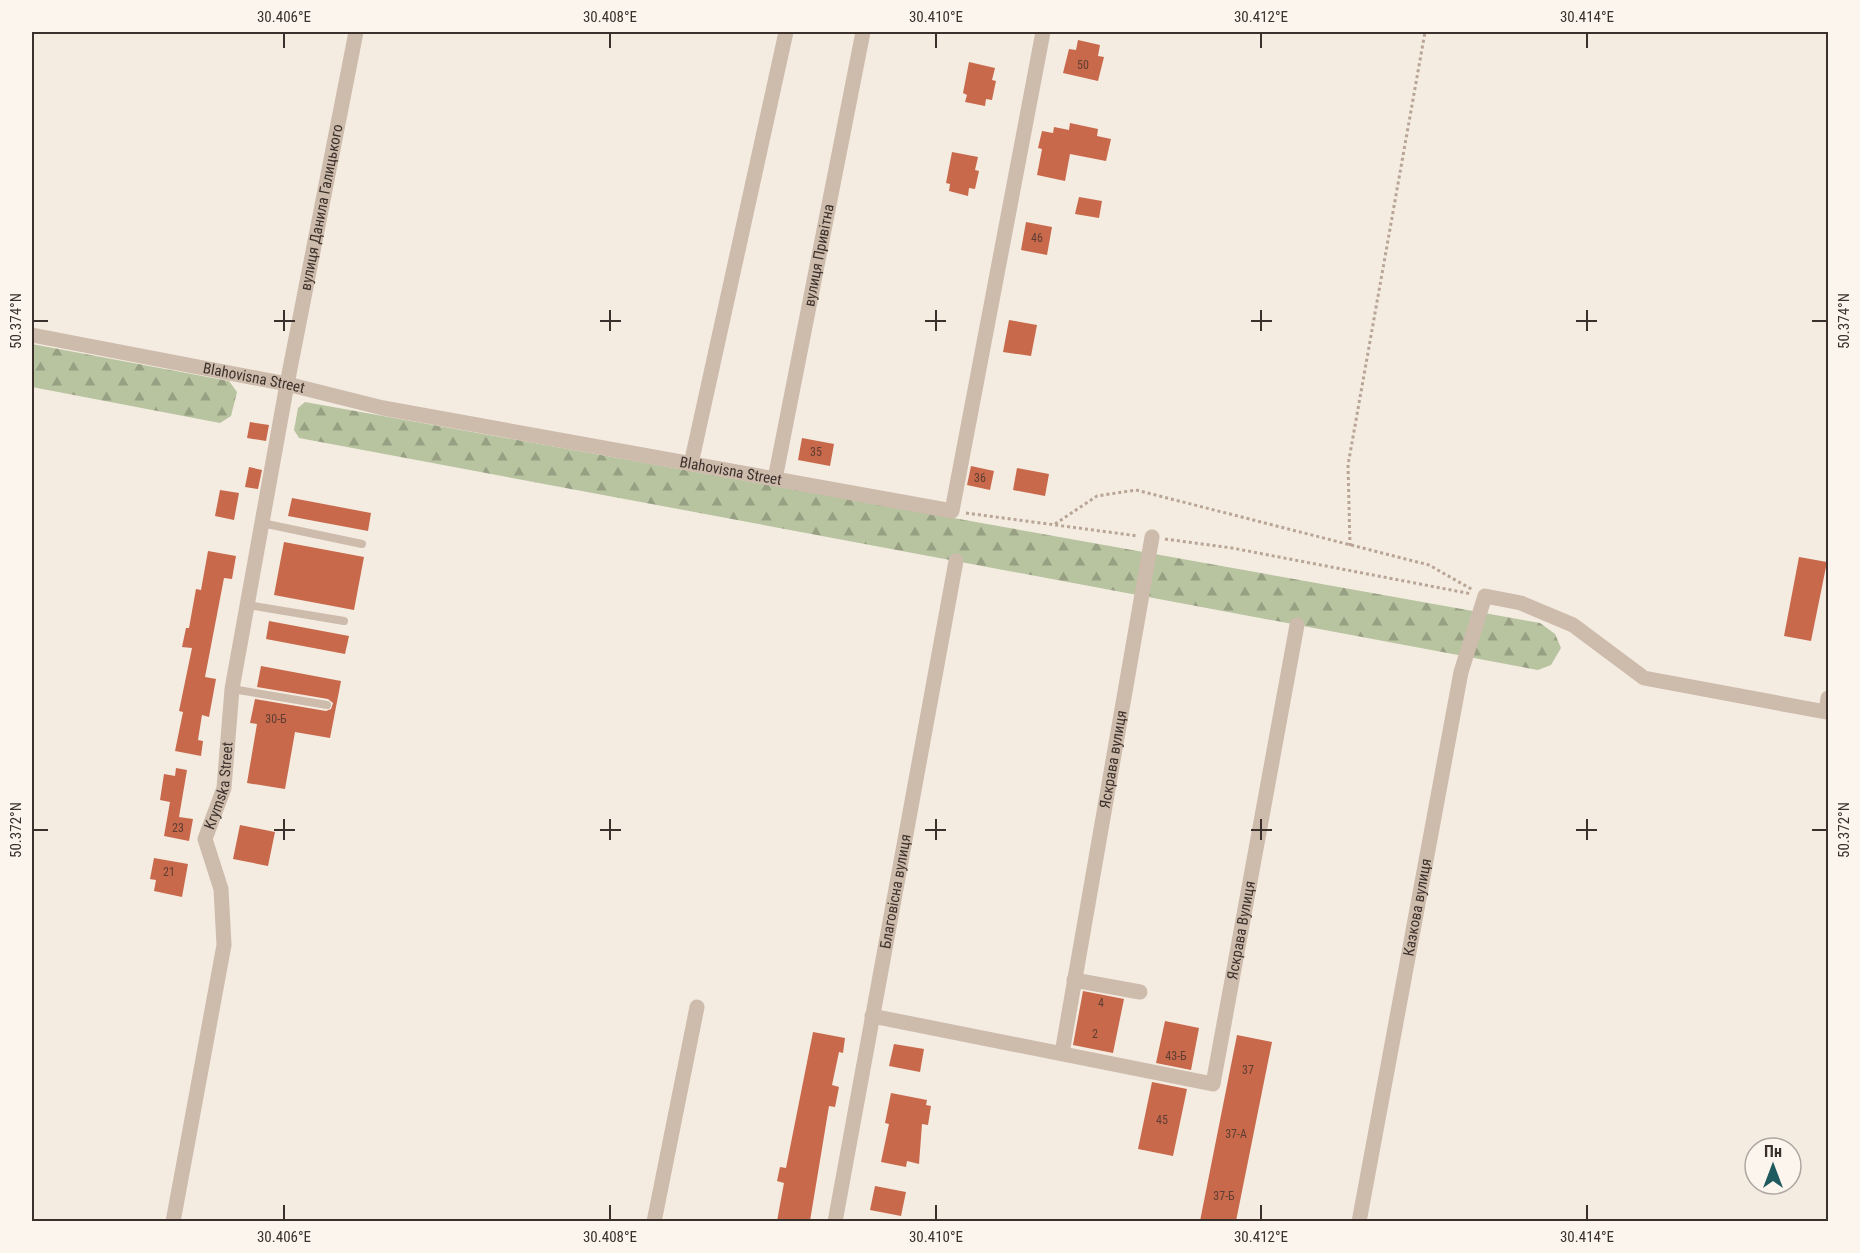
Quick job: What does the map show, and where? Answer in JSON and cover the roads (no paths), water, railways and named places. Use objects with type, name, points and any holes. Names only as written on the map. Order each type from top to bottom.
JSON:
[{"type":"street","name":"вулиця Данила Галицького","points":[[287,384],[356,32]]},
{"type":"street","points":[[691,464],[786,32]]},
{"type":"street","name":"вулиця Привітна","points":[[775,479],[863,32]]},
{"type":"street","name":"Blahovisna Street","points":[[32,335],[287,384],[383,408],[952,512],[1043,32]]},
{"type":"street","name":"Krymska Street","points":[[173,1221],[224,945],[221,889],[205,839],[224,788],[232,689],[287,384]]},
{"type":"street","name":"Яскрава вулиця","points":[[1062,1053],[1152,537]]},
{"type":"street","name":"Благовісна вулиця","points":[[834,1221],[956,561]]},
{"type":"street","name":"Казкова вулиця","points":[[1359,1221],[1461,672],[1485,596],[1521,603],[1573,625],[1644,678],[1826,712],[1828,698]]},
{"type":"street","name":"Яскрава Вулиця","points":[[1062,1053],[1213,1084],[1297,625]]},
{"type":"street","points":[[1074,980],[1140,992]]},
{"type":"street","points":[[654,1221],[698,1007]]},
{"type":"street","points":[[872,1016],[1062,1053]]},
{"type":"lane","points":[[262,524],[362,544]]},
{"type":"lane","points":[[248,605],[344,621]]},
{"type":"lane","points":[[232,689],[327,705]]}]
